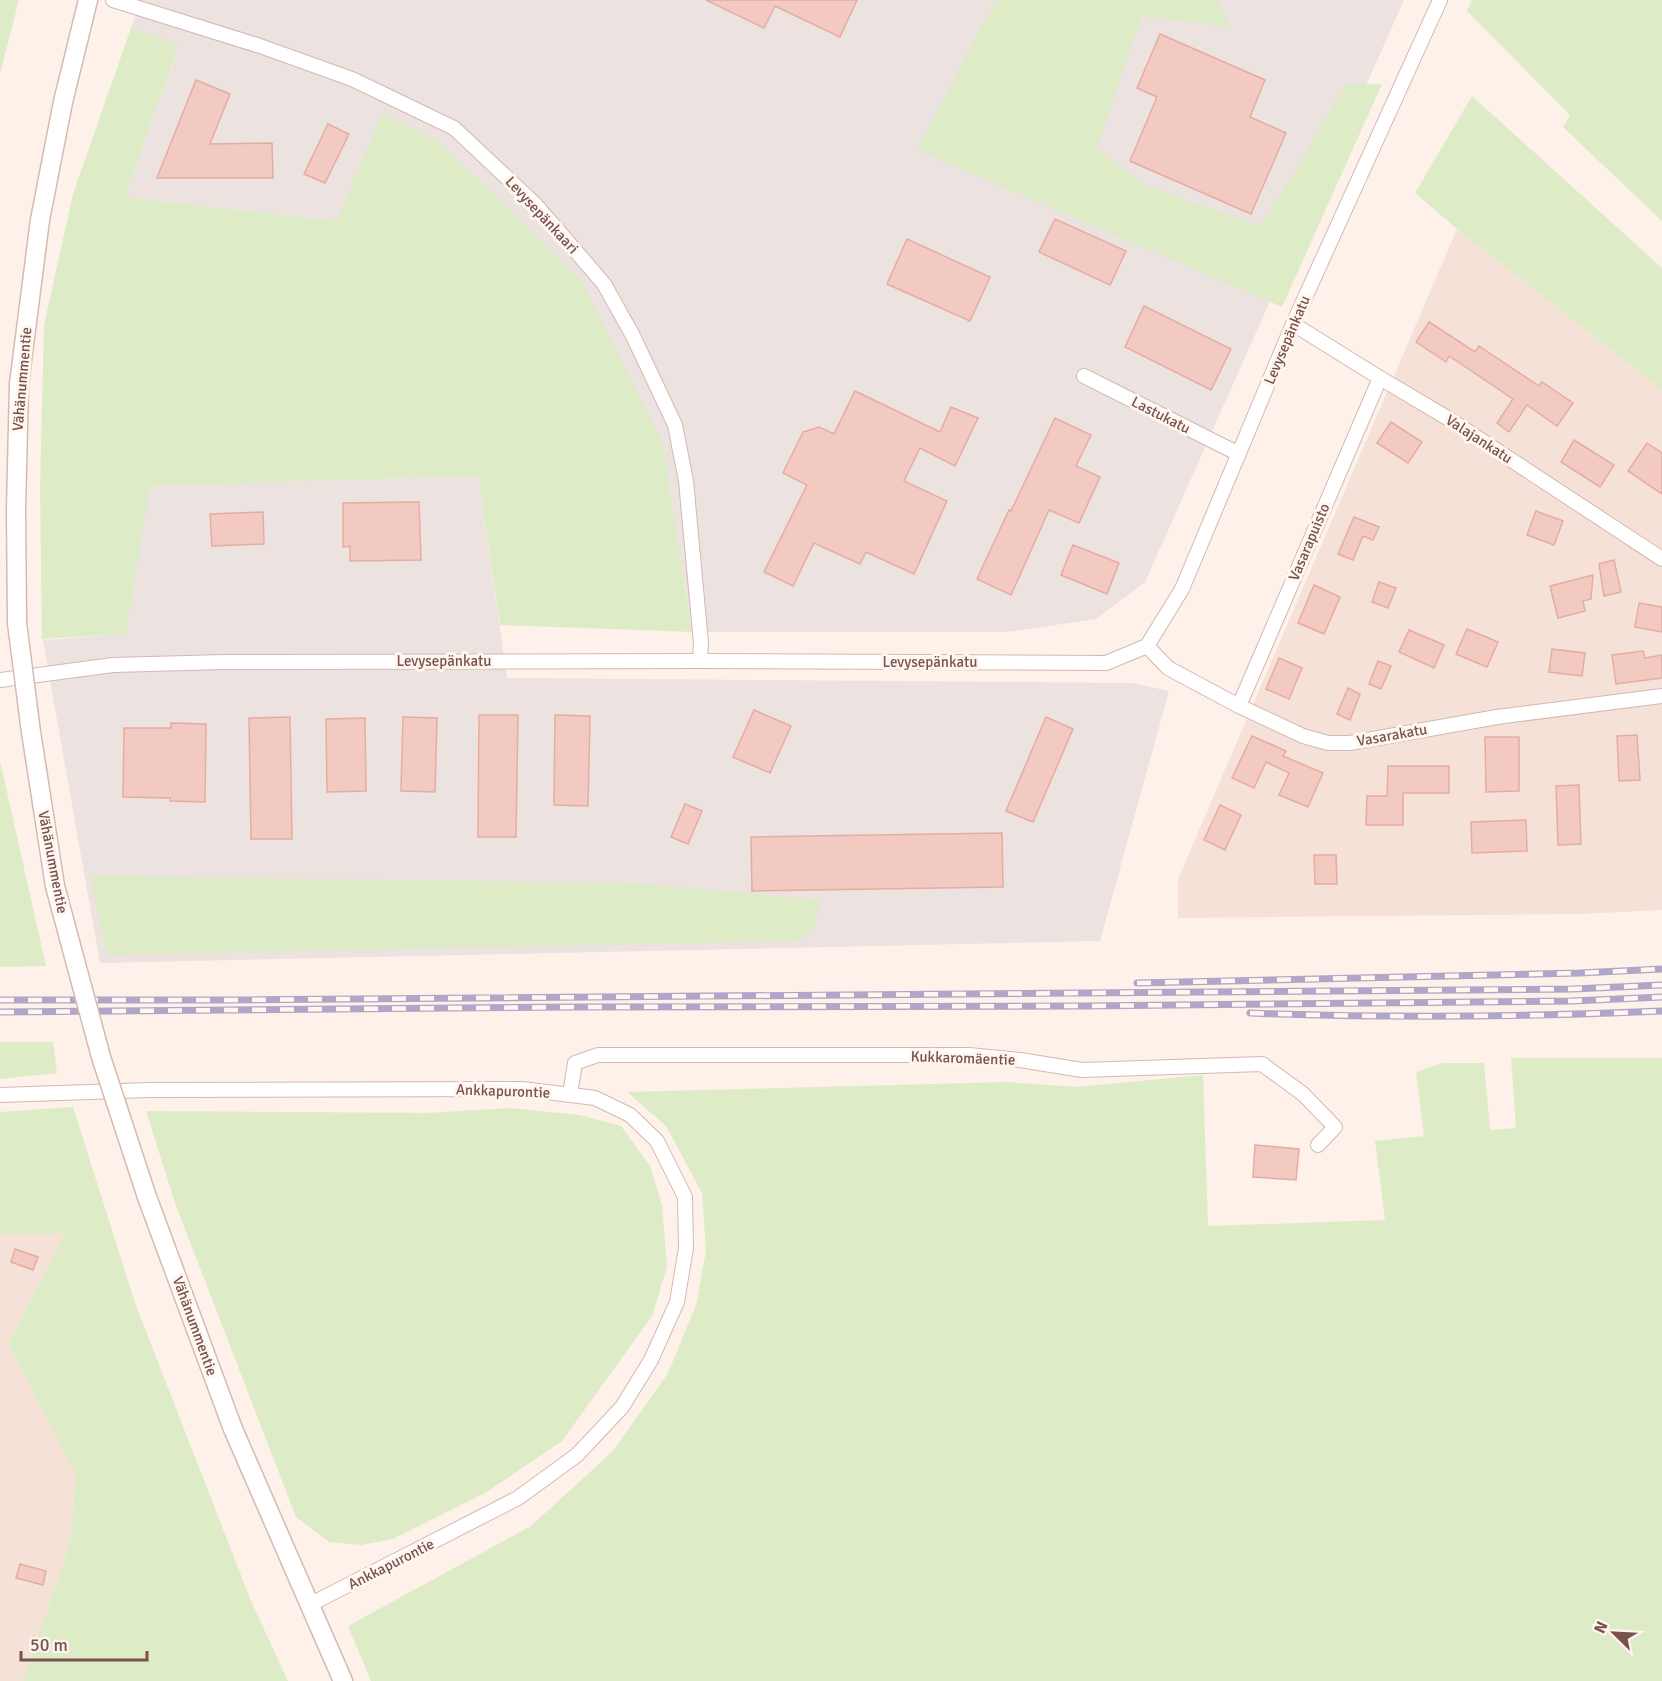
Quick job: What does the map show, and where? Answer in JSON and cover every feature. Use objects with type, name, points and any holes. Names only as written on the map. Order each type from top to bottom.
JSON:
[{"type":"main road","name":"Vähänummentie","points":[[88,0],[63,102],[40,220],[19,384],[16,510],[17,623],[31,732],[55,886],[101,1057],[147,1197],[233,1430],[343,1681]]},
{"type":"street","name":"Levysepänkaari","points":[[113,0],[260,46],[352,79],[444,123],[454,128],[536,205],[604,284],[633,336],[675,425],[686,481],[701,643],[700,661]]},
{"type":"street","name":"Levysepänkatu","points":[[0,680],[113,665],[213,662],[1106,663],[1147,646],[1182,589],[1293,324],[1440,0]]},
{"type":"street","name":"Valajankatu","points":[[1293,324],[1449,419],[1662,559]]},
{"type":"street","name":"Lastukatu","points":[[1084,376],[1239,454]]},
{"type":"street","name":"Vasarapuisto","points":[[1239,706],[1380,378]]},
{"type":"street","name":"Vasarakatu","points":[[1147,646],[1168,668],[1239,706],[1303,736],[1328,743],[1350,743],[1497,717],[1662,696]]},
{"type":"street","name":"Kukkaromäentie","points":[[570,1094],[574,1063],[597,1055],[969,1055],[1082,1070],[1262,1064],[1303,1094],[1335,1127],[1318,1145]]},
{"type":"street","name":"Ankkapurontie","points":[[0,1095],[150,1090],[522,1089],[595,1098],[630,1115],[657,1141],[685,1197],[686,1248],[677,1302],[651,1360],[622,1407],[577,1455],[518,1498],[311,1605]]},
{"type":"shaded area","points":[[141,0],[1404,0],[1145,582],[1096,619],[1007,632],[692,632],[663,443],[383,114],[336,221],[125,197],[179,46],[131,28]]},
{"type":"shaded area","points":[[1457,229],[1662,390],[1662,910],[1581,914],[1178,918],[1178,879]]},
{"type":"shaded area","points":[[478,476],[507,678],[1132,683],[1169,691],[1100,941],[100,963],[43,640],[126,634],[149,486]]},
{"type":"shaded area","points":[[66,1233],[8,1343],[76,1475],[70,1542],[23,1681],[0,1681],[0,1234]]},
{"type":"green space","points":[[0,0],[19,0],[0,74]]},
{"type":"green space","points":[[998,0],[1217,0],[1231,27],[1142,16],[1097,148],[1145,185],[1260,227],[1345,85],[1382,84],[1282,307],[917,150],[987,16]]},
{"type":"green space","points":[[1472,0],[1662,0],[1662,221],[1563,127],[1570,115],[1467,11]]},
{"type":"green space","points":[[131,28],[179,45],[125,197],[336,221],[383,113],[437,140],[582,281],[663,443],[692,632],[500,625],[478,476],[150,486],[126,634],[42,639],[40,488],[44,325],[73,194]]},
{"type":"green space","points":[[1472,96],[1662,268],[1662,390],[1457,229],[1415,193]]},
{"type":"green space","points":[[0,761],[46,966],[0,967]]},
{"type":"green space","points":[[90,876],[629,883],[820,900],[814,930],[796,941],[107,955]]},
{"type":"green space","points":[[0,1042],[53,1042],[57,1073],[0,1079]]},
{"type":"green space","points":[[1511,1058],[1662,1058],[1662,1681],[371,1681],[348,1626],[531,1526],[613,1451],[668,1373],[696,1305],[706,1251],[702,1193],[666,1126],[627,1092],[1007,1082],[1076,1087],[1203,1075],[1208,1226],[1385,1220],[1375,1141],[1424,1136],[1416,1072],[1442,1063],[1484,1063],[1490,1130],[1516,1128]]},
{"type":"green space","points":[[73,1107],[135,1303],[251,1601],[288,1681],[23,1681],[70,1542],[76,1475],[8,1343],[65,1234],[0,1234],[0,1112]]},
{"type":"green space","points":[[510,1108],[580,1115],[621,1126],[650,1166],[662,1205],[667,1267],[652,1316],[562,1441],[487,1492],[393,1539],[361,1545],[329,1542],[296,1517],[175,1203],[146,1111],[426,1113]]},
{"type":"building","points":[[706,0],[857,0],[840,37],[775,6],[764,28]]},
{"type":"building","points":[[1160,34],[1265,80],[1250,117],[1286,133],[1251,214],[1130,161],[1157,97],[1137,88]]},
{"type":"building","points":[[196,80],[230,94],[210,144],[272,143],[273,178],[157,178]]},
{"type":"building","points":[[328,124],[349,134],[325,183],[304,174]]},
{"type":"building","points":[[1055,219],[1126,251],[1110,285],[1039,252]]},
{"type":"building","points":[[907,239],[990,277],[970,321],[887,284]]},
{"type":"building","points":[[1144,306],[1231,349],[1211,390],[1125,347]]},
{"type":"building","points":[[1429,322],[1475,352],[1479,346],[1539,386],[1542,382],[1573,403],[1557,426],[1527,405],[1509,432],[1497,423],[1513,399],[1449,356],[1446,362],[1416,342]]},
{"type":"building","points":[[855,391],[940,432],[951,407],[978,418],[955,466],[920,448],[904,481],[947,501],[914,574],[866,552],[860,564],[814,543],[793,586],[764,572],[807,485],[783,473],[803,432],[819,427],[834,434]]},
{"type":"building","points":[[1055,418],[1091,435],[1076,466],[1100,477],[1079,523],[1049,510],[1011,595],[977,579]]},
{"type":"building","points":[[1391,422],[1422,442],[1408,463],[1377,443]]},
{"type":"building","points":[[1574,440],[1614,465],[1600,487],[1561,462]]},
{"type":"building","points":[[1647,443],[1662,453],[1662,494],[1628,471]]},
{"type":"building","points":[[419,502],[421,560],[350,561],[350,546],[343,547],[343,503]]},
{"type":"building","points":[[1536,511],[1563,521],[1554,545],[1527,535]]},
{"type":"building","points":[[263,512],[264,544],[212,546],[210,514]]},
{"type":"building","points":[[1354,517],[1379,527],[1373,540],[1363,536],[1353,560],[1338,554]]},
{"type":"building","points":[[1073,545],[1119,563],[1107,594],[1061,575]]},
{"type":"building","points":[[1614,560],[1621,592],[1604,596],[1599,564]]},
{"type":"building","points":[[1593,575],[1591,599],[1583,601],[1585,611],[1558,618],[1550,586]]},
{"type":"building","points":[[1379,582],[1396,588],[1388,608],[1372,602]]},
{"type":"building","points":[[1314,585],[1340,597],[1324,634],[1298,623]]},
{"type":"building","points":[[1639,603],[1662,607],[1662,632],[1635,627]]},
{"type":"building","points":[[1467,629],[1498,642],[1487,667],[1456,654]]},
{"type":"building","points":[[1409,630],[1444,645],[1434,668],[1399,652]]},
{"type":"building","points":[[1552,649],[1585,653],[1582,676],[1549,672]]},
{"type":"building","points":[[1643,651],[1645,658],[1662,655],[1662,678],[1616,684],[1612,655]]},
{"type":"building","points":[[1279,658],[1302,668],[1289,699],[1266,689]]},
{"type":"building","points":[[1378,661],[1391,666],[1381,689],[1369,684]]},
{"type":"building","points":[[1348,688],[1360,694],[1350,720],[1337,714]]},
{"type":"building","points":[[754,710],[791,726],[770,773],[733,757]]},
{"type":"building","points":[[479,715],[518,715],[516,837],[478,837]]},
{"type":"building","points":[[555,715],[590,716],[588,806],[554,805]]},
{"type":"building","points":[[290,717],[292,839],[251,839],[249,718]]},
{"type":"building","points":[[403,717],[437,718],[435,792],[401,791]]},
{"type":"building","points":[[1046,717],[1073,729],[1033,822],[1006,811]]},
{"type":"building","points":[[365,718],[366,791],[327,792],[326,719]]},
{"type":"building","points":[[171,723],[206,724],[205,802],[170,801],[170,798],[123,797],[124,728],[171,728]]},
{"type":"building","points":[[1637,735],[1640,780],[1619,781],[1617,736]]},
{"type":"building","points":[[1252,736],[1286,751],[1283,756],[1323,773],[1308,807],[1279,795],[1289,773],[1266,762],[1254,788],[1232,778]]},
{"type":"building","points":[[1485,737],[1519,737],[1519,791],[1486,792]]},
{"type":"building","points":[[1388,766],[1449,766],[1449,793],[1403,793],[1403,825],[1366,825],[1367,796],[1387,796]]},
{"type":"building","points":[[1579,785],[1581,844],[1558,845],[1556,786]]},
{"type":"building","points":[[685,804],[702,811],[688,844],[671,837]]},
{"type":"building","points":[[1220,805],[1241,815],[1225,850],[1204,840]]},
{"type":"building","points":[[1526,820],[1527,851],[1472,853],[1471,822]]},
{"type":"building","points":[[1002,833],[1003,887],[752,891],[751,837]]},
{"type":"building","points":[[1314,855],[1336,855],[1337,884],[1315,884]]},
{"type":"building","points":[[1255,1145],[1299,1149],[1296,1180],[1253,1177]]},
{"type":"building","points":[[15,1249],[38,1257],[33,1270],[11,1262]]},
{"type":"building","points":[[20,1564],[46,1571],[43,1585],[16,1578]]},
{"type":"railway","points":[[1137,983],[1580,973],[1662,969]]},
{"type":"railway","points":[[0,1000],[1573,989],[1662,985]]},
{"type":"railway","points":[[0,1012],[577,1007],[1082,1006],[1572,1001],[1662,997]]},
{"type":"railway","points":[[1250,1013],[1456,1016],[1662,1011]]}]
